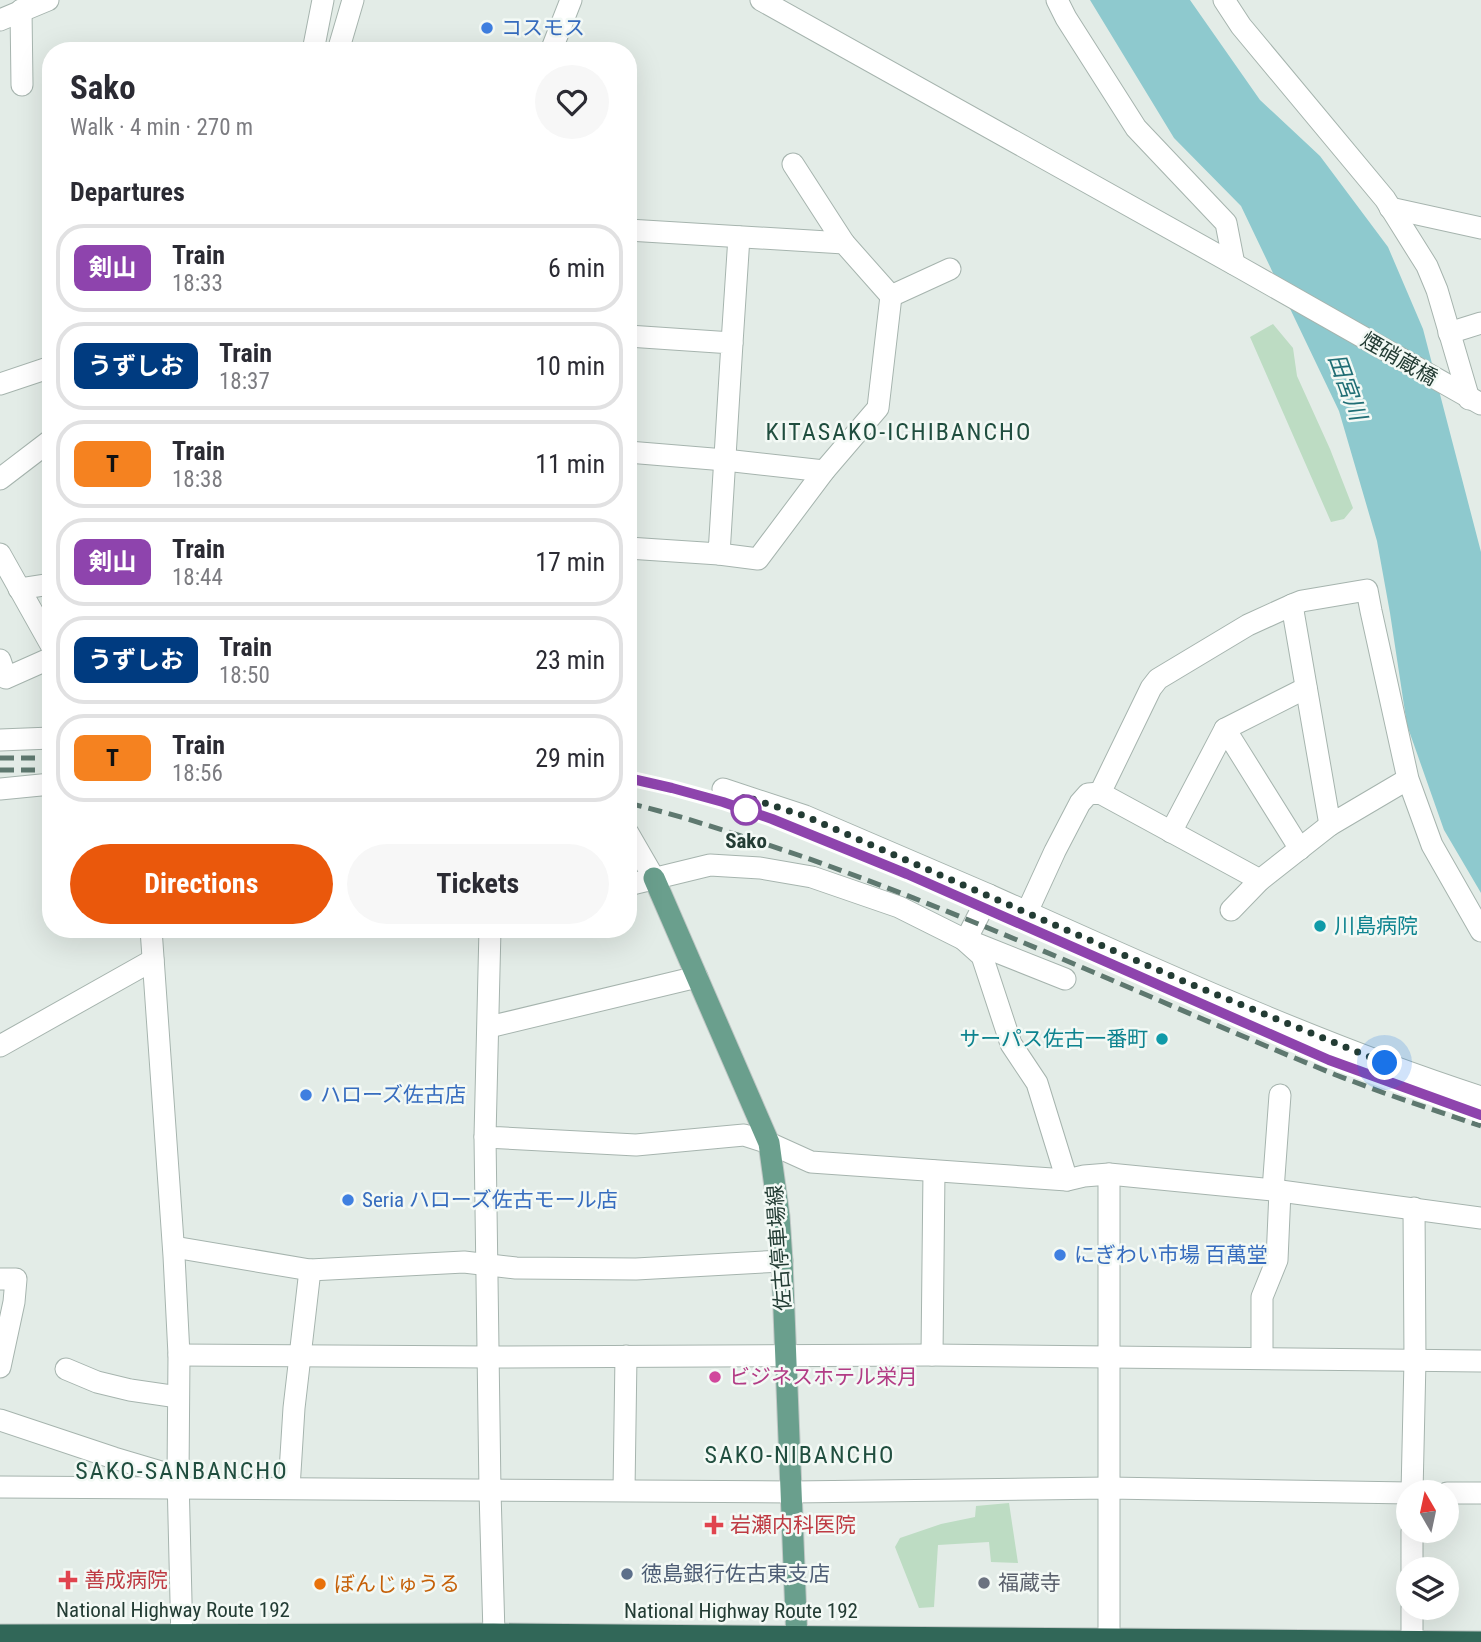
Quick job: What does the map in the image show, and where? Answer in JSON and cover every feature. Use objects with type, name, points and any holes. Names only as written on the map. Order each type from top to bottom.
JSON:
[{"type":"highway","name":"National Highway Route 192","points":[[0,1635],[182,1638],[494,1633],[797,1639],[1108,1637],[1481,1642]]},
{"type":"main road","name":"佐古停車場線","points":[[654,878],[769,1143],[782,1261],[797,1639]]},
{"type":"street","points":[[0,20],[48,0]]},
{"type":"street","points":[[315,42],[323,0]]},
{"type":"street","points":[[341,42],[354,0]]},
{"type":"street","points":[[555,42],[571,0]]},
{"type":"street","name":"煙硝蔵橋","points":[[761,0],[1238,266],[1475,402]]},
{"type":"street","points":[[1057,0],[1136,128],[1226,223],[1238,266]]},
{"type":"street","points":[[1228,1],[1241,26],[1390,208],[1427,266],[1475,402]]},
{"type":"street","points":[[21,10],[22,85]]},
{"type":"street","points":[[637,549],[758,558],[824,471],[878,408],[891,296],[845,243],[793,164]]},
{"type":"street","points":[[1390,208],[1481,228]]},
{"type":"street","points":[[637,231],[845,243]]},
{"type":"street","points":[[719,554],[739,237]]},
{"type":"street","points":[[891,296],[950,269]]},
{"type":"street","points":[[1450,332],[1481,323]]},
{"type":"street","points":[[637,337],[732,343]]},
{"type":"street","points":[[0,384],[42,370]]},
{"type":"street","points":[[0,479],[42,447]]},
{"type":"street","points":[[637,453],[824,471]]},
{"type":"street","points":[[0,554],[42,629]]},
{"type":"street","points":[[19,589],[42,585]]},
{"type":"street","points":[[1100,793],[1151,688],[1158,679],[1248,625],[1292,605],[1367,590],[1408,779],[1432,845],[1481,931]]},
{"type":"street","points":[[1292,605],[1330,825]]},
{"type":"street","points":[[0,660],[6,678],[42,662]]},
{"type":"street","points":[[1171,832],[1225,729],[1306,688]]},
{"type":"street","points":[[1225,729],[1300,849]]},
{"type":"street","points":[[0,740],[42,738]]},
{"type":"street","points":[[1231,910],[1260,880],[1330,825],[1408,779]]},
{"type":"street","points":[[0,789],[42,785]]},
{"type":"street","points":[[723,789],[805,816],[1188,983],[1427,1080],[1481,1097]]},
{"type":"street","points":[[1027,912],[1055,851],[1080,803],[1088,794],[1100,793],[1260,880]]},
{"type":"street","points":[[637,849],[654,878]]},
{"type":"street","points":[[637,884],[710,865],[760,868],[812,877],[899,907],[964,939],[1065,979]]},
{"type":"street","points":[[964,939],[989,895]]},
{"type":"street","points":[[151,938],[174,1247],[182,1638]]},
{"type":"street","points":[[490,938],[485,1137],[489,1491],[494,1633]]},
{"type":"street","points":[[964,939],[982,956],[1011,1044],[1037,1083],[1068,1180]]},
{"type":"street","points":[[0,1046],[153,960]]},
{"type":"street","points":[[488,1027],[697,977]]},
{"type":"street","points":[[1262,1359],[1262,1297],[1278,1260],[1280,1095]]},
{"type":"street","points":[[485,1137],[636,1145],[744,1135],[811,1162],[1068,1180],[1110,1174],[1277,1191],[1481,1218]]},
{"type":"street","points":[[932,1355],[934,1171]]},
{"type":"street","points":[[1108,1637],[1110,1174]]},
{"type":"street","points":[[1410,1480],[1415,1360],[1414,1208]]},
{"type":"street","points":[[174,1247],[310,1270],[464,1262],[516,1268],[636,1269],[782,1261]]},
{"type":"street","points":[[289,1488],[294,1408],[310,1270]]},
{"type":"street","points":[[0,1279],[16,1279],[0,1367]]},
{"type":"street","points":[[178,1355],[932,1355],[1481,1360]]},
{"type":"street","points":[[624,1490],[626,1356]]},
{"type":"street","points":[[66,1369],[95,1375],[130,1390],[178,1397]]},
{"type":"street","points":[[0,1420],[178,1482]]},
{"type":"street","points":[[0,1487],[178,1482],[289,1488],[489,1491],[792,1492],[1108,1488],[1396,1493]]},
{"type":"street","points":[[1460,1493],[1481,1493]]},
{"type":"street","points":[[1412,1620],[1412,1642]]},
{"type":"green space","points":[[1273,324],[1293,348],[1297,376],[1353,508],[1344,519],[1331,522],[1250,337]]},
{"type":"green space","points":[[1009,1503],[1018,1563],[991,1562],[989,1542],[938,1545],[934,1607],[919,1608],[895,1547],[900,1538],[941,1524],[975,1517],[976,1506]]},
{"type":"water","name":"田宮川","points":[[1090,0],[1190,0],[1260,100],[1320,156],[1388,247],[1423,329],[1481,552],[1481,893],[1444,830],[1407,725],[1377,541],[1339,411],[1241,206],[1174,138]]},
{"type":"railway","points":[[0,758],[42,758]]},
{"type":"railway","points":[[0,770],[42,770]]},
{"type":"railway","points":[[637,780],[723,802],[772,819],[882,864],[1329,1060],[1481,1115]]},
{"type":"railway","points":[[637,805],[737,835],[869,881],[1003,934],[1336,1075],[1481,1126]]},
{"type":"train","name":"剣山","points":[[637,780],[723,802],[772,819],[907,874],[1329,1060],[1481,1115]]},
{"type":"place","name":"コスモス","points":[[487,28]]},
{"type":"place","name":"Sako","points":[[746,810]]},
{"type":"place","name":"川島病院","points":[[1320,926]]},
{"type":"place","name":"サーパス佐古一番町","points":[[1162,1039]]},
{"type":"place","name":"ハローズ佐古店","points":[[306,1095]]},
{"type":"place","name":"Seria ハローズ佐古モール店","points":[[348,1200]]},
{"type":"place","name":"にぎわい市場 百萬堂","points":[[1060,1255]]},
{"type":"place","name":"ビジネスホテル栄月","points":[[715,1377]]},
{"type":"place","name":"岩瀬内科医院","points":[[714,1525]]},
{"type":"place","name":"徳島銀行佐古東支店","points":[[627,1574]]},
{"type":"place","name":"善成病院","points":[[68,1580]]},
{"type":"place","name":"福蔵寺","points":[[984,1583]]},
{"type":"place","name":"ぼんじゅうる","points":[[320,1584]]},
{"type":"district","name":"KITASAKO-ICHIBANCHO","points":[[899,432]]},
{"type":"district","name":"SAKO-NIBANCHO","points":[[800,1455]]},
{"type":"district","name":"SAKO-SANBANCHO","points":[[182,1471]]},
{"type":"route","points":[[746,810],[743,796],[805,816],[1188,983],[1385,1063]]}]
